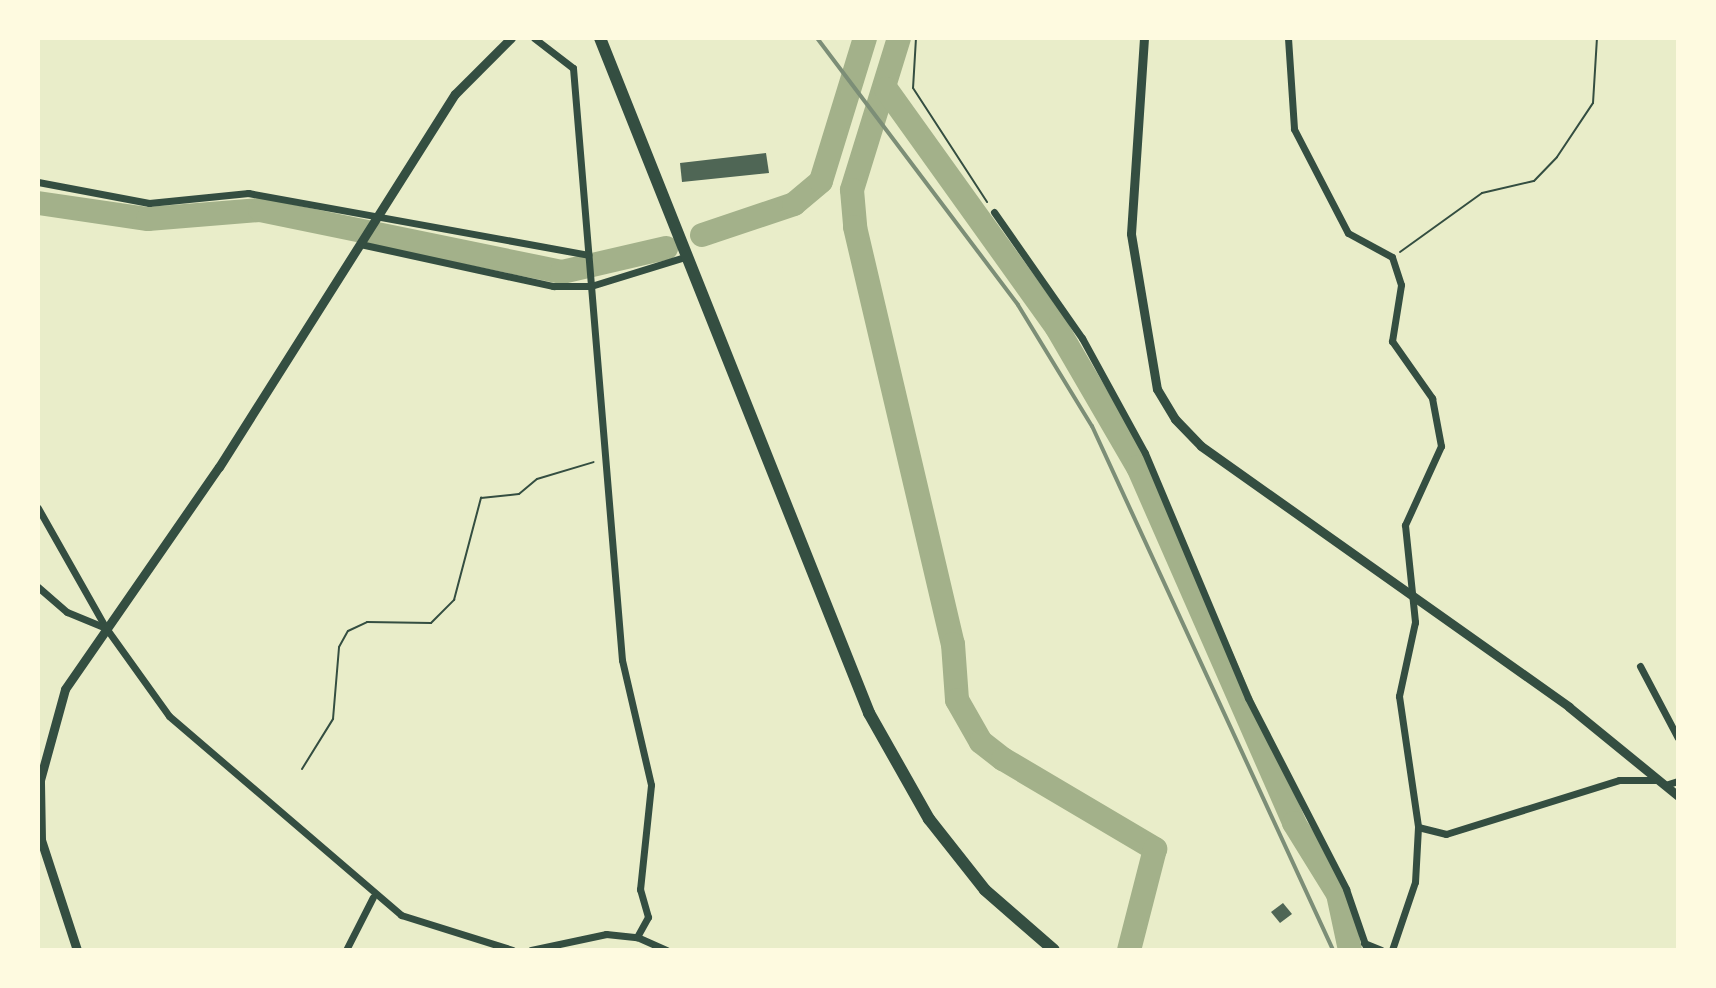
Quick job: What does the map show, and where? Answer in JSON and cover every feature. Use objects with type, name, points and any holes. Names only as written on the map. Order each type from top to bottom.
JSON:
[{"type":"highway","points":[[600,38],[894,760],[985,890],[1054,950]]},
{"type":"street","points":[[77,950],[41,840],[40,780],[65,689],[360,244],[455,94],[511,38]]},
{"type":"street","points":[[534,38],[573,68],[622,660],[651,785],[640,889],[648,917],[637,937]]},
{"type":"street","points":[[1144,38],[1131,234],[1157,389],[1201,446],[1413,592],[1678,796]]},
{"type":"street","points":[[1288,38],[1294,129],[1348,233],[1392,257],[1401,285],[1392,341],[1432,398],[1441,446],[1405,525],[1415,622],[1399,696],[1418,827],[1415,882],[1392,950]]},
{"type":"street","points":[[38,182],[149,203],[248,193],[588,255]]},
{"type":"street","points":[[994,212],[1082,338],[1145,453],[1248,698],[1346,889],[1365,946],[1381,950]]},
{"type":"street","points":[[360,244],[553,286],[591,283],[688,256]]},
{"type":"street","points":[[38,508],[106,628],[169,716],[373,897],[430,928],[513,950]]},
{"type":"street","points":[[38,587],[67,612],[106,628]]},
{"type":"street","points":[[1640,666],[1678,738]]},
{"type":"street","points":[[1418,827],[1446,834],[1619,780],[1678,781]]},
{"type":"street","points":[[346,950],[373,897]]},
{"type":"street","points":[[531,950],[606,934],[637,937],[666,950]]},
{"type":"path","points":[[916,38],[913,88],[994,212]]},
{"type":"path","points":[[1392,257],[1453,209],[1482,193],[1534,181],[1557,157],[1593,103],[1597,38]]},
{"type":"path","points":[[302,769],[333,719],[339,647],[348,631],[367,622],[431,623],[454,600],[481,498],[519,494],[537,479],[604,460]]},
{"type":"building","points":[[766,153],[769,173],[682,182],[680,163]]},
{"type":"building","points":[[1283,903],[1292,914],[1280,923],[1271,912]]},
{"type":"waterway","points":[[702,235],[794,204],[821,181],[865,38]]},
{"type":"waterway","points":[[899,38],[852,190],[855,227],[953,644],[957,700],[981,742],[1003,759],[1155,849],[1129,950]]},
{"type":"waterway","points":[[886,89],[1057,328],[1138,467],[1294,823],[1338,894],[1350,950]]},
{"type":"waterway","points":[[38,203],[148,219],[260,210],[562,272],[666,248]]},
{"type":"railway","points":[[817,38],[1018,305],[1092,426],[1333,950]]}]
